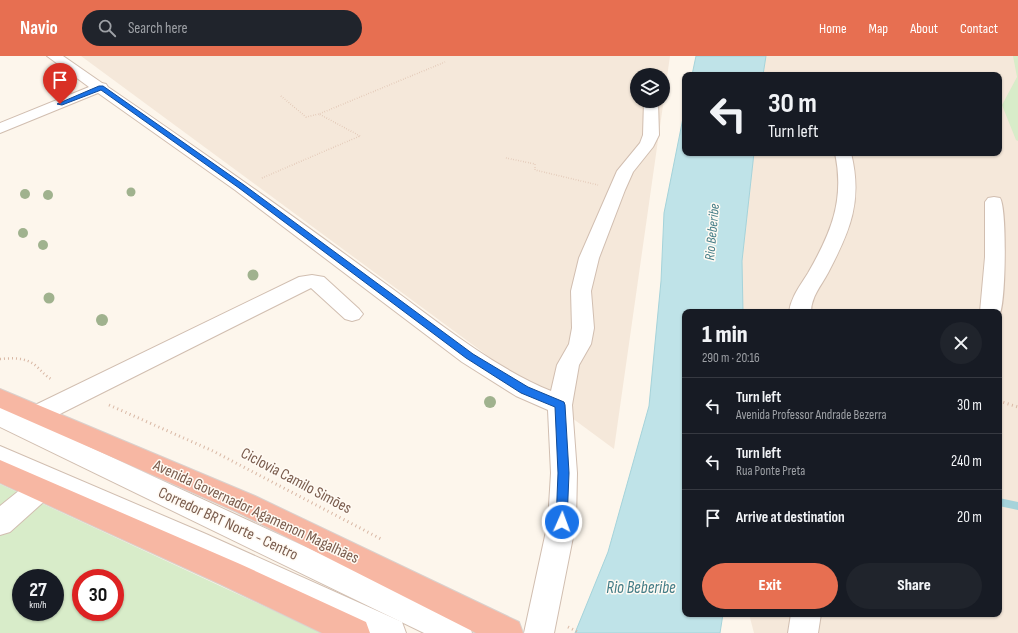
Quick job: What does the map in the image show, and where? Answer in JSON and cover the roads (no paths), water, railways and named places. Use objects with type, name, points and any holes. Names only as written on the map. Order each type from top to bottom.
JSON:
[{"type":"highway","name":"Avenida Governador Agamenon Magalhães","points":[[0,398],[246,504],[508,633]]},
{"type":"highway","points":[[0,471],[230,574],[356,633]]},
{"type":"street","points":[[54,56],[101,87],[241,186],[470,356],[524,390],[560,405]]},
{"type":"street","points":[[0,128],[101,87]]},
{"type":"street","points":[[541,626],[562,522],[564,473],[560,405],[568,365],[580,344],[583,328],[581,292],[589,258],[616,190],[625,171],[647,144],[650,135],[651,108]]},
{"type":"street","points":[[800,309],[805,293],[838,235],[843,219],[849,180],[848,167],[844,156]]},
{"type":"street","points":[[991,309],[995,276],[996,238],[994,202]]},
{"type":"street","points":[[38,415],[306,282],[317,282],[352,314]]},
{"type":"street","name":"Corredor BRT Norte - Centro","points":[[0,416],[457,633]]},
{"type":"street","points":[[0,456],[196,543],[391,633]]},
{"type":"street","points":[[0,523],[40,489]]},
{"type":"street","points":[[803,633],[806,617]]},
{"type":"water","points":[[696,56],[766,56],[763,72],[693,72]]},
{"type":"water","name":"Rio Beberibe","points":[[682,123],[682,156],[754,156],[742,261],[743,309],[682,309],[682,617],[723,617],[720,633],[575,633],[608,552],[649,406],[661,281],[664,213]]},
{"type":"waterway","points":[[1002,503],[1018,506]]}]
